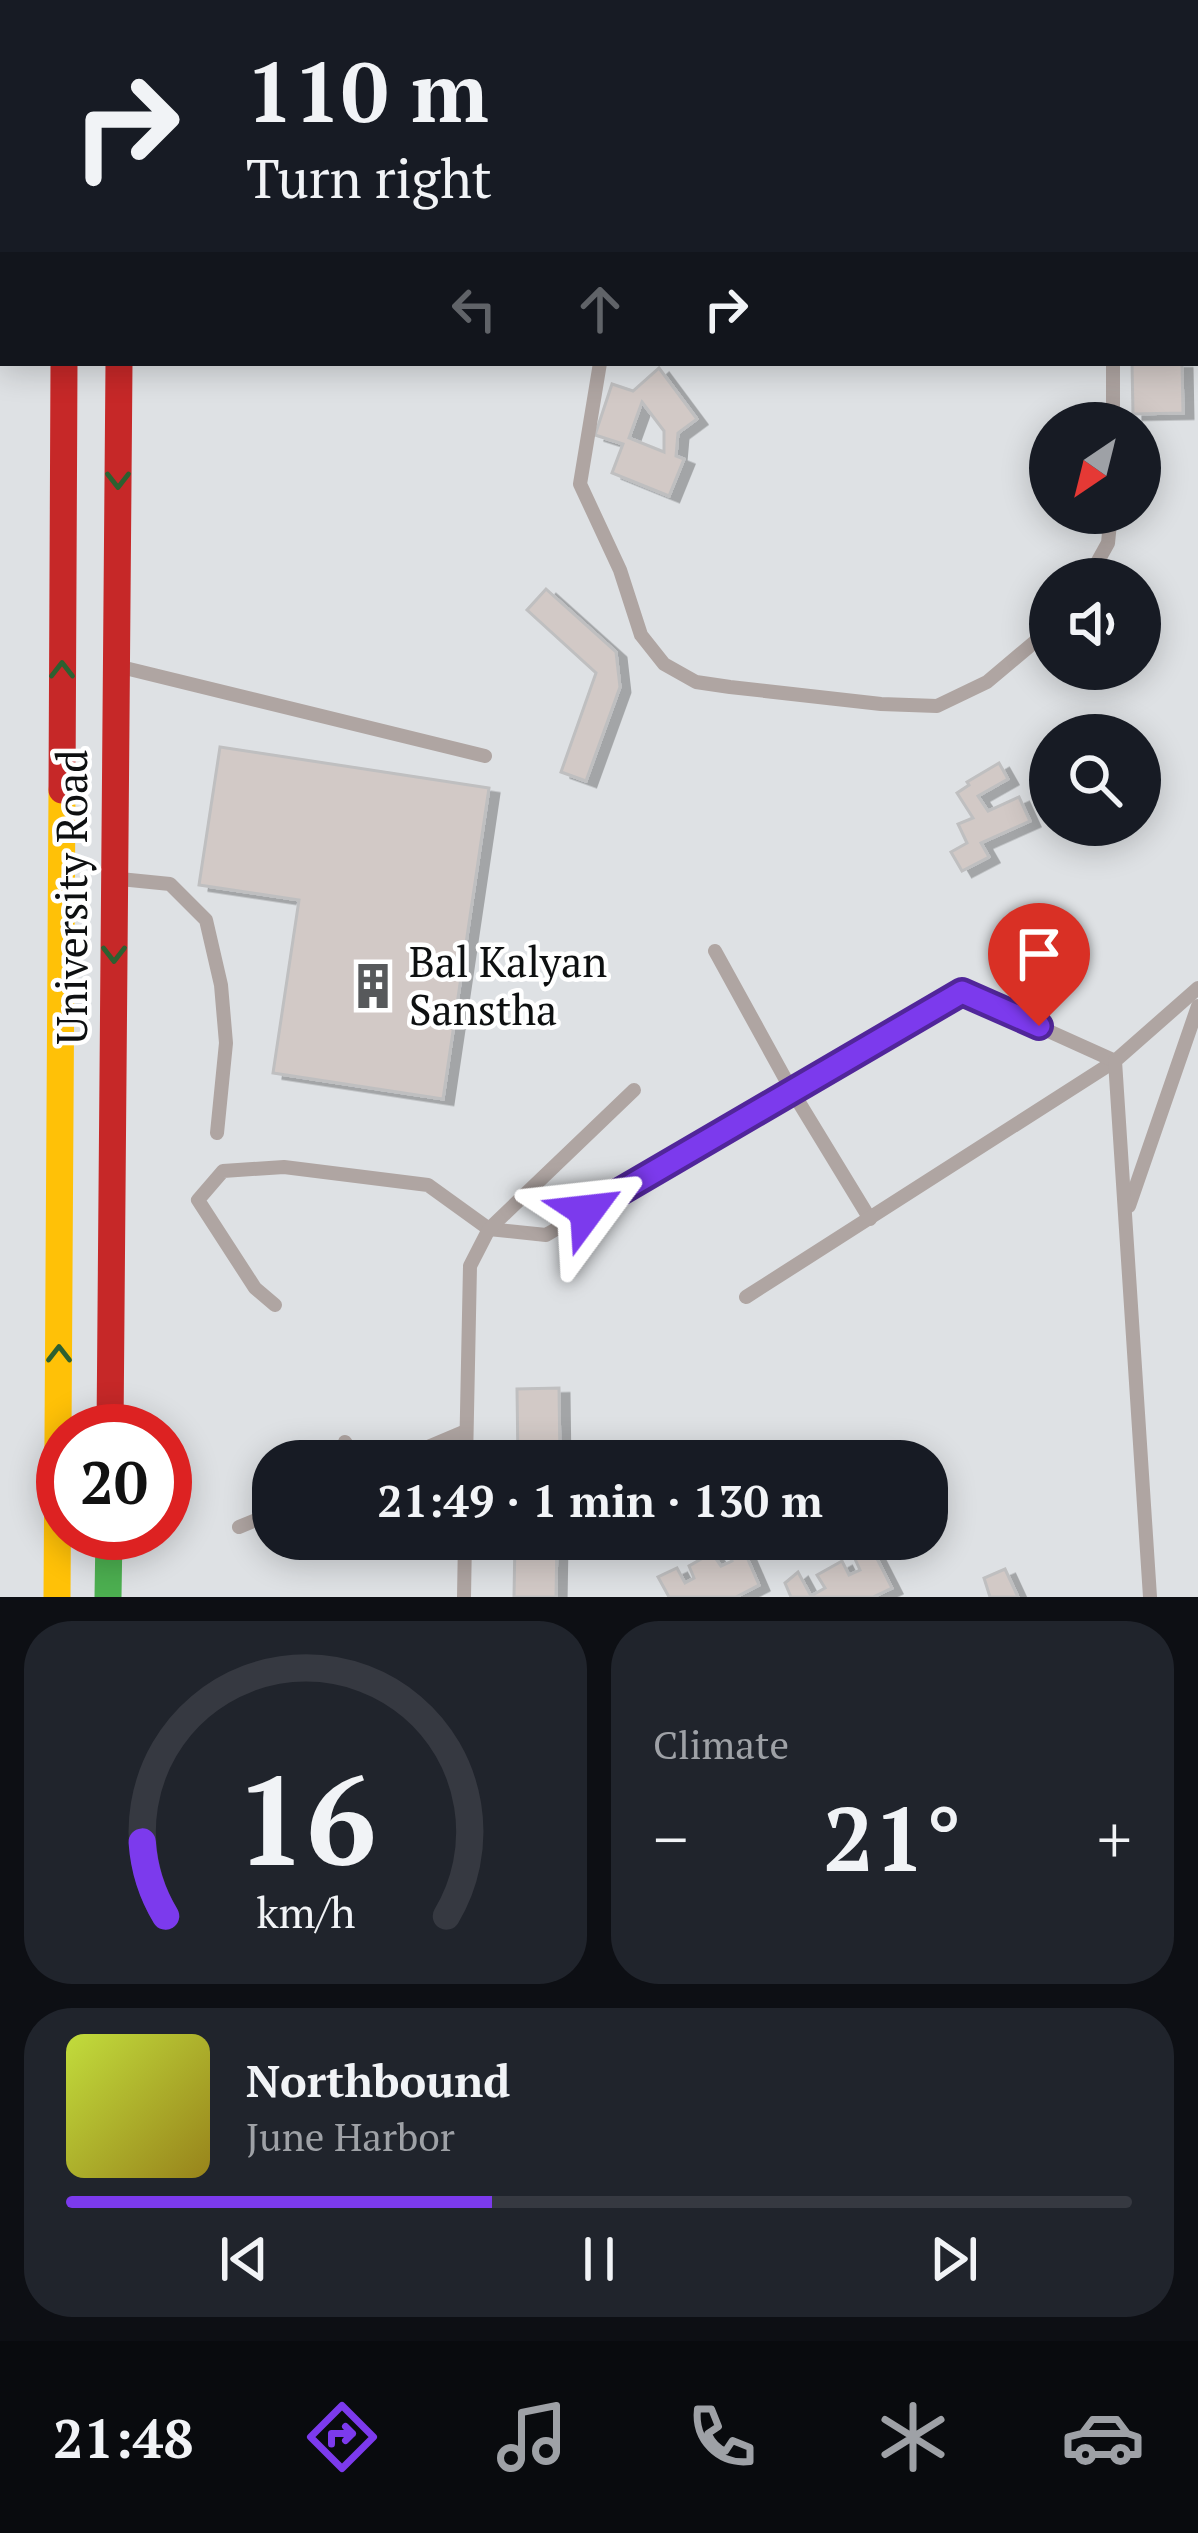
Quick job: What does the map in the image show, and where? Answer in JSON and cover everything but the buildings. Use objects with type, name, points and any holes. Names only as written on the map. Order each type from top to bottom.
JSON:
[{"type":"main road","name":"University Road","points":[[57,1597],[64,366]]},
{"type":"main road","name":"University Road","points":[[110,1404],[119,366]]},
{"type":"main road","points":[[108,1597],[109,1560]]},
{"type":"lane","points":[[600,366],[580,484],[620,570],[640,635],[664,664],[697,682],[730,688],[938,706],[987,682],[1029,646]]},
{"type":"lane","points":[[1112,366],[1113,402]]},
{"type":"lane","points":[[116,666],[485,756]]},
{"type":"lane","points":[[115,878],[170,884],[206,920],[226,1043],[217,1133]]},
{"type":"lane","points":[[715,951],[869,1219]]},
{"type":"lane","points":[[746,1298],[1115,1061],[1198,988]]},
{"type":"lane","points":[[274,1305],[255,1288],[198,1200],[223,1171],[284,1167],[428,1185],[489,1229],[546,1235],[962,992],[1115,1061]]},
{"type":"lane","points":[[1125,1216],[1198,1006]]},
{"type":"lane","points":[[1115,1061],[1150,1597]]},
{"type":"lane","points":[[466,1440],[470,1266],[489,1229],[634,1090]]},
{"type":"lane","points":[[445,1440],[466,1431]]},
{"type":"lane","points":[[239,1527],[252,1522]]},
{"type":"lane","points":[[464,1597],[465,1560]]},
{"type":"traffic: fast","points":[[108,1597],[109,1560]]},
{"type":"traffic: slow","points":[[57,1597],[62,790]]},
{"type":"traffic: jam","points":[[62,790],[64,366]]},
{"type":"traffic: jam","points":[[110,1404],[119,366]]},
{"type":"place","name":"Bal Kalyan Sanstha","points":[[373,986]]},
{"type":"route","points":[[587,1211],[962,992],[1039,1026]]}]
